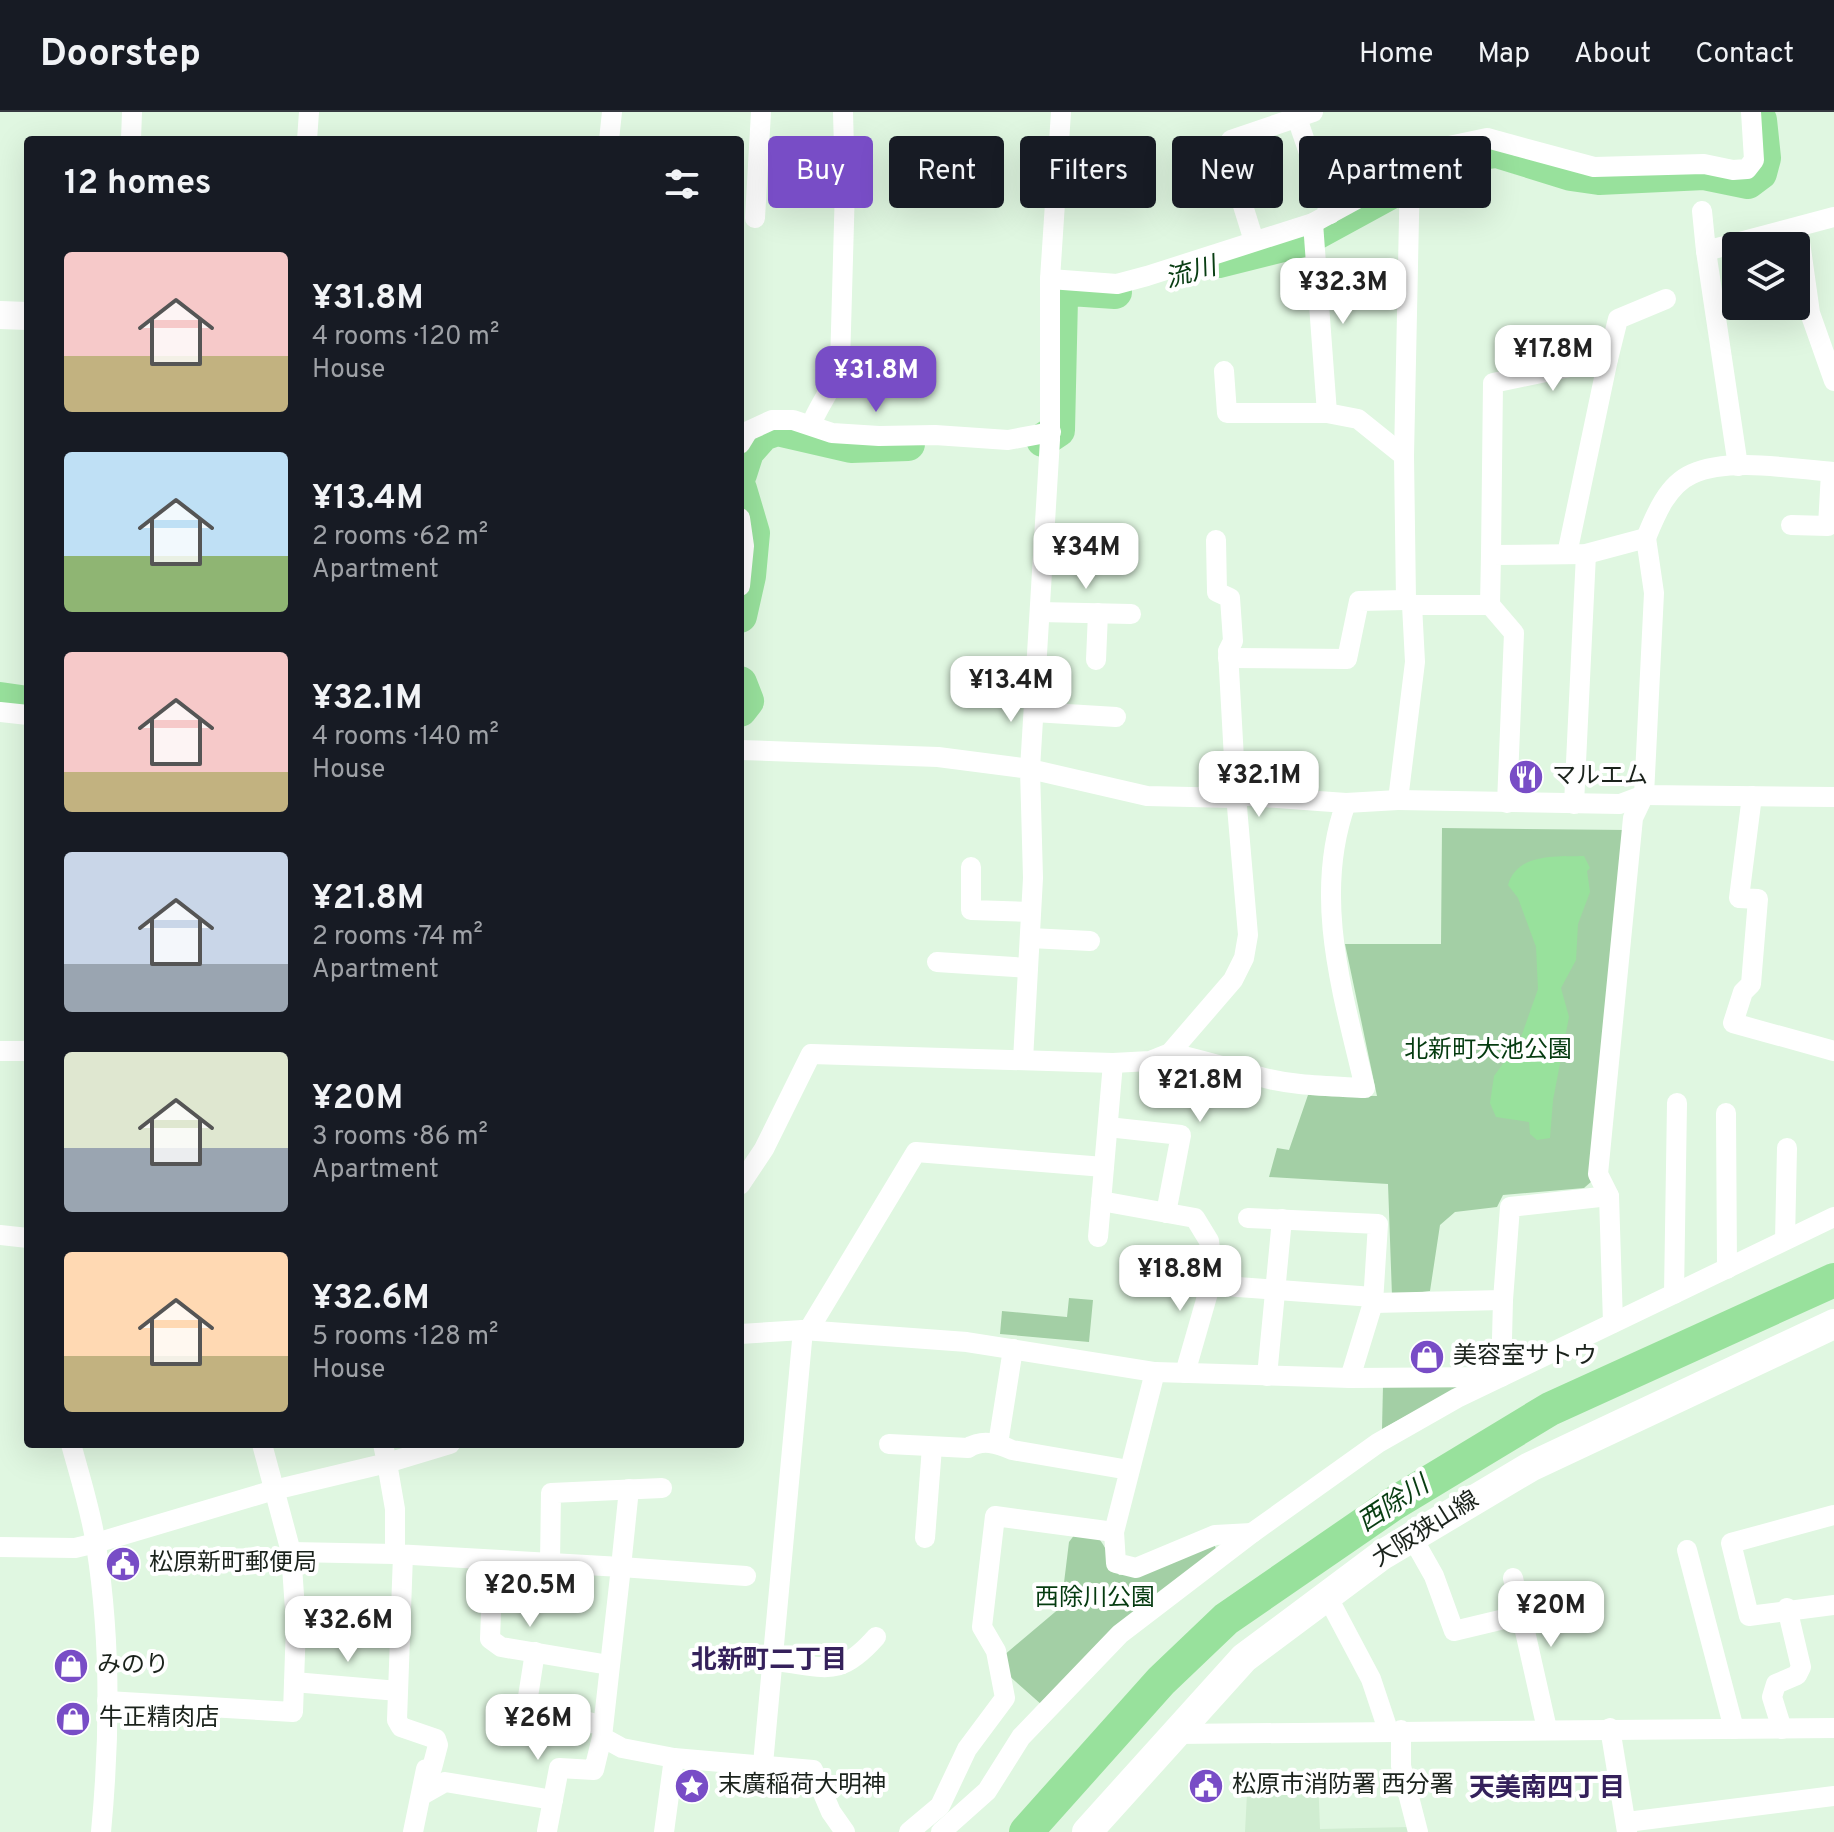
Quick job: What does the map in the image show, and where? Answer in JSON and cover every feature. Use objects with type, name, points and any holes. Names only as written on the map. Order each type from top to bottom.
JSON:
[{"type":"main road","name":"大阪狭山線","points":[[1087,1832],[1244,1658],[1412,1537],[1530,1467],[1834,1324]]},
{"type":"street","points":[[131,136],[132,112]]},
{"type":"street","points":[[307,136],[309,112]]},
{"type":"street","points":[[609,136],[612,112]]},
{"type":"street","points":[[755,218],[749,179],[761,112]]},
{"type":"street","points":[[811,425],[817,409],[835,383],[840,365],[843,112]]},
{"type":"street","points":[[1023,1060],[1031,912],[1030,769],[1050,436],[1050,279],[1061,112]]},
{"type":"street","points":[[1491,139],[1594,167],[1704,164],[1733,170],[1747,169],[1754,160],[1751,112]]},
{"type":"street","points":[[1243,136],[1305,115],[1318,227],[1327,413]]},
{"type":"street","points":[[1244,208],[1254,241]]},
{"type":"street","points":[[1050,279],[1117,284],[1254,241],[1318,227],[1355,208]]},
{"type":"street","points":[[1398,800],[1415,662],[1409,602],[1404,456],[1409,208]]},
{"type":"street","points":[[1702,211],[1738,466]]},
{"type":"street","points":[[1706,251],[1834,217]]},
{"type":"street","points":[[1798,228],[1810,313],[1834,381]]},
{"type":"street","points":[[1574,804],[1577,554],[1608,359],[1618,319],[1666,299]]},
{"type":"street","points":[[0,315],[24,316]]},
{"type":"street","points":[[1507,803],[1514,633],[1490,605],[1493,383],[1608,359]]},
{"type":"street","points":[[1224,371],[1227,413],[1327,413],[1358,419],[1404,456]]},
{"type":"street","points":[[744,432],[772,420],[811,425],[832,433],[1008,440],[1050,436]]},
{"type":"street","points":[[1613,1323],[1609,1196],[1598,1174],[1633,818],[1644,795],[1654,593],[1646,538],[1662,502],[1690,474],[1738,466],[1832,472],[1828,526],[1791,525]]},
{"type":"street","points":[[1491,555],[1577,554],[1646,538]]},
{"type":"street","points":[[744,1179],[764,1149],[811,1054],[1113,1063],[1150,1061],[1170,1053],[1233,980],[1244,958],[1248,935],[1235,797],[1228,658],[1233,641],[1230,598],[1217,592],[1216,540]]},
{"type":"street","points":[[1228,658],[1347,659],[1359,601],[1490,605]]},
{"type":"street","points":[[1040,612],[1131,614]]},
{"type":"street","points":[[1096,660],[1098,613]]},
{"type":"street","points":[[0,712],[24,715]]},
{"type":"street","points":[[1034,712],[1116,717]]},
{"type":"street","points":[[744,748],[938,757],[1030,769],[1147,796],[1346,803],[1398,800],[1574,804],[1620,804],[1644,795],[1834,797]]},
{"type":"street","points":[[1752,796],[1739,898],[1758,899],[1751,984],[1743,992],[1733,1023],[1834,1051]]},
{"type":"street","points":[[1170,1053],[1222,1063],[1255,1075],[1305,1084],[1365,1088],[1335,959],[1329,879],[1334,836],[1346,803]]},
{"type":"street","points":[[971,867],[971,910],[1031,912]]},
{"type":"street","points":[[1030,938],[1090,941]]},
{"type":"street","points":[[937,962],[1028,968]]},
{"type":"street","points":[[0,1051],[24,1051]]},
{"type":"street","points":[[1098,1237],[1113,1063]]},
{"type":"street","points":[[1674,1294],[1677,1103]]},
{"type":"street","points":[[1726,1113],[1727,1269]]},
{"type":"street","points":[[1108,1127],[1181,1135],[1166,1213]]},
{"type":"street","points":[[1785,1240],[1787,1148]]},
{"type":"street","points":[[763,1764],[806,1331],[916,1152],[1104,1167]]},
{"type":"street","points":[[1501,1377],[1510,1207],[1609,1196]]},
{"type":"street","points":[[1101,1201],[1195,1218],[1209,1241],[1213,1275],[1185,1373]]},
{"type":"street","points":[[941,1832],[987,1791],[1021,1737],[1120,1634],[1252,1533],[1378,1443],[1501,1377],[1834,1217]]},
{"type":"street","points":[[1248,1218],[1378,1224],[1373,1300],[1350,1378]]},
{"type":"street","points":[[1267,1376],[1282,1219]]},
{"type":"street","points":[[0,1235],[24,1238]]},
{"type":"street","points":[[1213,1275],[1275,1290],[1373,1300],[1503,1300]]},
{"type":"street","points":[[744,1334],[806,1331],[967,1342],[1155,1372],[1350,1378],[1501,1377]]},
{"type":"street","points":[[998,1444],[1013,1349]]},
{"type":"street","points":[[1155,1372],[1114,1532],[1116,1563],[1136,1568],[1215,1535],[1252,1533]]},
{"type":"street","points":[[889,1444],[968,1448],[977,1442],[998,1444],[1012,1450],[1129,1470]]},
{"type":"street","points":[[925,1538],[932,1447]]},
{"type":"street","points":[[72,1448],[96,1543],[104,1623],[109,1754],[101,1832]]},
{"type":"street","points":[[107,1701],[293,1712],[296,1624],[291,1552],[263,1448]]},
{"type":"street","points":[[0,1547],[75,1548],[274,1490],[385,1453],[421,1448]]},
{"type":"street","points":[[385,1453],[399,1554],[397,1720],[401,1727],[436,1739],[438,1745],[432,1768],[426,1769],[413,1832]]},
{"type":"street","points":[[550,1563],[551,1493],[662,1488]]},
{"type":"street","points":[[547,1831],[559,1768],[594,1770],[602,1731],[629,1489]]},
{"type":"street","points":[[1834,1515],[1731,1543],[1749,1616],[1787,1608],[1834,1605]]},
{"type":"street","points":[[909,1832],[940,1806],[967,1749],[1005,1698],[996,1651],[982,1627],[995,1516],[1114,1532]]},
{"type":"street","points":[[1412,1537],[1434,1576],[1454,1631],[1521,1615]]},
{"type":"street","points":[[1687,1550],[1734,1729]]},
{"type":"street","points":[[291,1552],[399,1554],[746,1576]]},
{"type":"street","points":[[493,1560],[490,1639],[501,1647],[609,1665]]},
{"type":"street","points":[[1513,1578],[1547,1729]]},
{"type":"street","points":[[1327,1596],[1395,1730],[1418,1832]]},
{"type":"street","points":[[1782,1729],[1772,1697],[1776,1684],[1797,1675],[1801,1667],[1787,1608]]},
{"type":"street","points":[[773,1661],[841,1668],[856,1660],[876,1637]]},
{"type":"street","points":[[535,1652],[527,1703],[602,1731],[622,1748],[674,1758],[813,1770],[831,1812],[845,1832]]},
{"type":"street","points":[[294,1682],[398,1691]]},
{"type":"street","points":[[1610,1728],[1627,1827],[1834,1796]]},
{"type":"street","points":[[1175,1734],[1834,1728]]},
{"type":"street","points":[[664,1832],[674,1758]]},
{"type":"street","points":[[422,1795],[445,1782],[553,1800]]},
{"type":"shaded area","points":[[1584,856],[1590,868],[1587,871],[1590,892],[1578,924],[1576,960],[1561,988],[1569,1017],[1553,1100],[1550,1138],[1537,1140],[1530,1134],[1529,1122],[1496,1117],[1490,1103],[1494,1076],[1520,1040],[1538,989],[1536,947],[1518,898],[1508,885],[1513,874],[1529,862],[1540,858]]},
{"type":"shaded area","points":[[1248,1774],[1318,1775],[1320,1829],[1408,1827],[1408,1832],[1245,1832]]},
{"type":"green space","name":"北新町大池公園","points":[[1442,828],[1627,830],[1592,1181],[1584,1188],[1503,1195],[1497,1207],[1455,1212],[1440,1225],[1430,1291],[1392,1296],[1388,1184],[1269,1177],[1277,1148],[1289,1150],[1308,1095],[1377,1096],[1345,944],[1441,944]]},
{"type":"green space","points":[[1069,1298],[1093,1300],[1089,1342],[1000,1334],[1002,1311],[1067,1317]]},
{"type":"green space","points":[[1383,1386],[1460,1387],[1382,1429]]},
{"type":"green space","name":"西除川公園","points":[[1075,1534],[1096,1536],[1119,1575],[1135,1575],[1213,1540],[1216,1549],[1042,1705],[1006,1673],[1003,1656],[1061,1607],[1069,1542]]},
{"type":"waterway","name":"流川","points":[[1219,261],[1303,240],[1457,156],[1497,151],[1571,174],[1599,178],[1704,173],[1748,182],[1760,173],[1764,158],[1760,120]]},
{"type":"waterway","name":"流川","points":[[1043,440],[1058,430],[1061,298],[1070,289],[1115,292]]},
{"type":"waterway","name":"流川","points":[[744,461],[747,452],[763,434],[777,429],[851,446],[908,444]]},
{"type":"waterway","name":"流川","points":[[744,503],[753,533],[744,598]]},
{"type":"waterway","name":"流川","points":[[744,693],[747,701],[744,705]]},
{"type":"waterway","name":"流川","points":[[0,699],[24,702]]},
{"type":"waterway","name":"西除川","points":[[1026,1832],[1161,1681],[1226,1619],[1393,1504],[1550,1409],[1834,1280]]},
{"type":"place","name":"マルエム","points":[[1526,777]]},
{"type":"place","name":"美容室サトウ","points":[[1427,1357]]},
{"type":"place","name":"松原新町郵便局","points":[[123,1564]]},
{"type":"place","name":"みのり","points":[[71,1666]]},
{"type":"place","name":"牛正精肉店","points":[[73,1719]]},
{"type":"place","name":"末廣稲荷大明神","points":[[692,1786]]},
{"type":"place","name":"松原市消防署 西分署","points":[[1206,1786]]},
{"type":"district","name":"北新町二丁目","points":[[769,1661]]},
{"type":"district","name":"天美南四丁目","points":[[1547,1789]]}]
